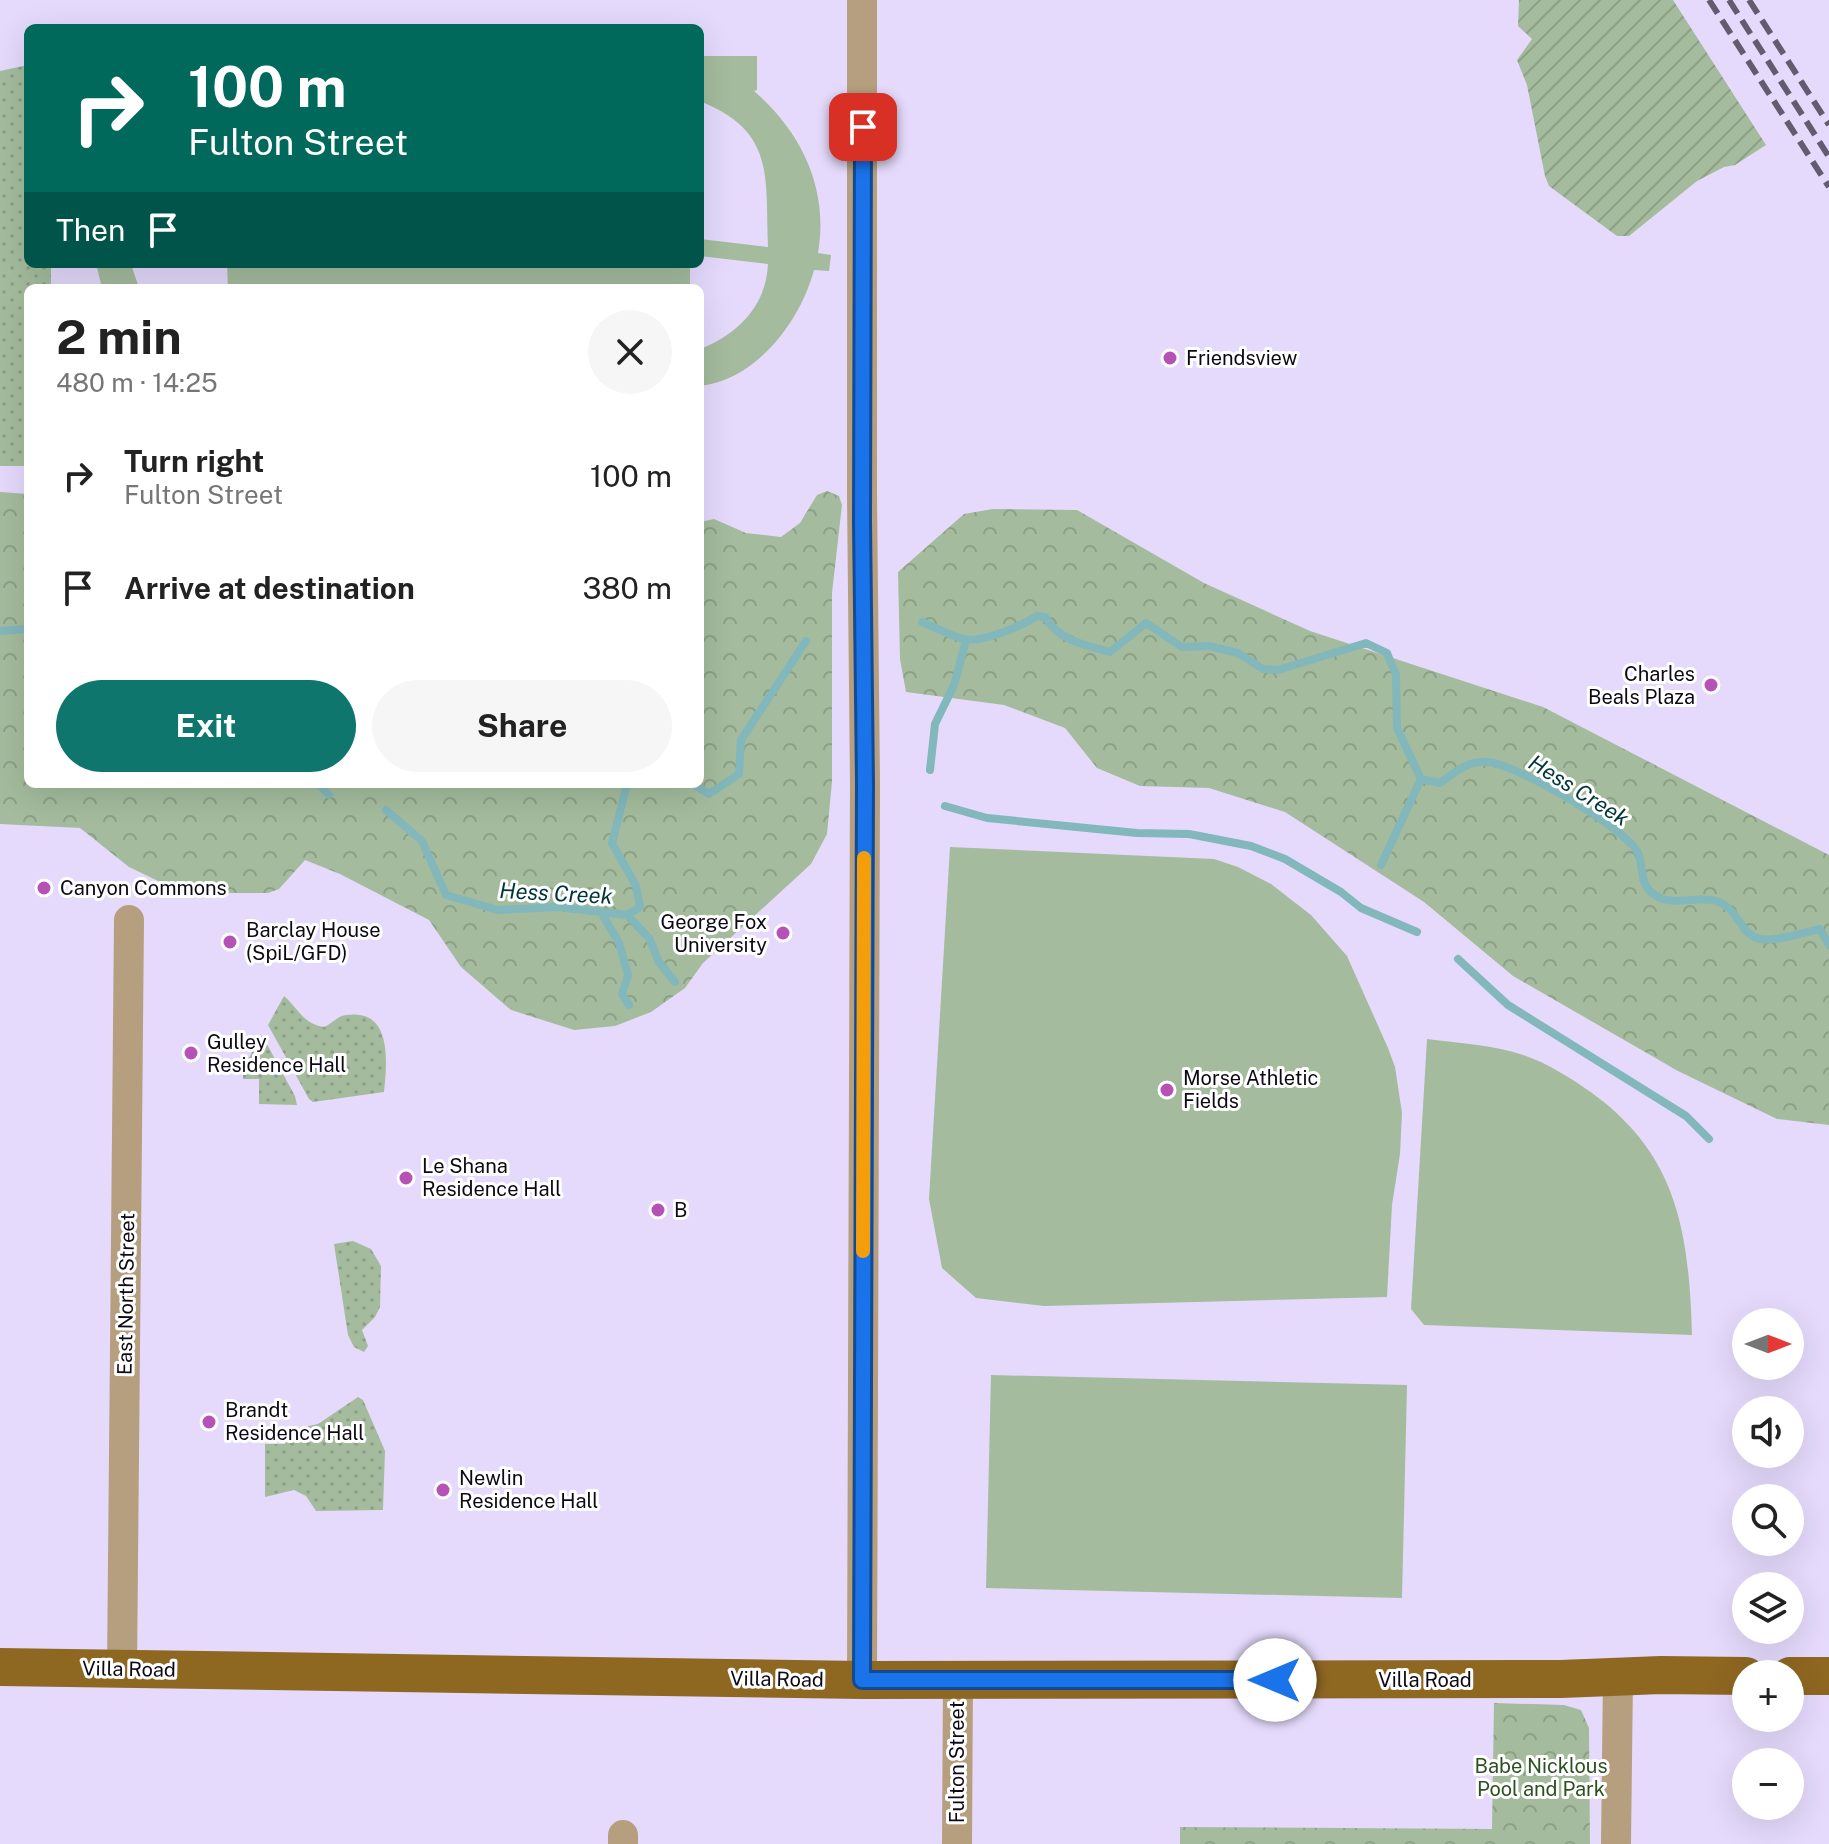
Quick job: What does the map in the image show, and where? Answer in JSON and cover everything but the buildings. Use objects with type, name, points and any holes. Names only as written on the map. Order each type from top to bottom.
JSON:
[{"type":"main road","name":"Villa Road","points":[[0,1667],[862,1680],[1732,1676]]},
{"type":"main road","points":[[1804,1676],[1829,1676]]},
{"type":"street","points":[[862,0],[865,799],[862,1680]]},
{"type":"street","name":"East North Street","points":[[122,1669],[129,920]]},
{"type":"street","points":[[1616,1844],[1618,1677]]},
{"type":"street","name":"Fulton Street","points":[[957,1844],[958,1680]]},
{"type":"green space","points":[[1519,0],[1673,0],[1766,145],[1735,165],[1724,167],[1697,181],[1629,236],[1617,236],[1549,186],[1527,85],[1517,60],[1532,39],[1518,26]]},
{"type":"green space","points":[[704,56],[757,56],[757,90],[754,91],[786,125],[808,164],[819,207],[818,253],[831,255],[829,271],[814,270],[798,309],[773,345],[740,372],[704,385],[704,347],[738,327],[748,317],[762,293],[768,264],[704,256],[704,239],[768,247],[767,199],[761,159],[754,142],[725,113],[704,103]]},
{"type":"green space","points":[[24,66],[24,268],[51,268],[51,284],[24,284],[24,466],[0,466],[0,71]]},
{"type":"green space","points":[[97,268],[132,268],[138,284],[101,284]]},
{"type":"green space","points":[[227,268],[690,268],[690,284],[228,284]]},
{"type":"green space","points":[[827,491],[839,496],[842,505],[832,593],[832,782],[827,834],[811,864],[703,963],[685,988],[651,1012],[615,1026],[574,1030],[511,1010],[461,967],[429,920],[340,874],[305,860],[279,889],[268,893],[183,893],[129,867],[80,828],[0,824],[0,492],[24,494],[24,788],[704,788],[704,521],[714,519],[746,533],[781,537],[800,523],[817,495]]},
{"type":"green space","points":[[993,509],[1077,510],[1204,583],[1310,631],[1543,707],[1829,855],[1829,1125],[1777,1119],[1678,1071],[1513,976],[1424,902],[1285,812],[1209,788],[1140,786],[1097,768],[1065,728],[1004,705],[906,692],[900,659],[898,572],[964,514]]},
{"type":"green space","name":"Morse Athletic Fields","points":[[950,847],[1214,859],[1271,884],[1311,915],[1347,956],[1395,1067],[1402,1113],[1400,1154],[1392,1205],[1387,1297],[1044,1306],[976,1298],[942,1268],[929,1199]]},
{"type":"green space","points":[[284,996],[306,1019],[324,1027],[346,1015],[361,1015],[372,1020],[384,1040],[384,1092],[313,1102],[309,1099],[268,1025]]},
{"type":"green space","points":[[262,1035],[297,1105],[259,1104],[259,1079],[243,1079],[243,1068]]},
{"type":"green space","points":[[1427,1039],[1488,1047],[1532,1058],[1576,1082],[1621,1117],[1644,1143],[1674,1200],[1687,1264],[1692,1335],[1424,1325],[1411,1309]]},
{"type":"green space","points":[[353,1241],[371,1249],[381,1266],[380,1307],[362,1330],[368,1346],[364,1352],[354,1347],[348,1335],[334,1244]]},
{"type":"green space","points":[[991,1375],[1407,1385],[1402,1598],[986,1588]]},
{"type":"green space","points":[[358,1397],[363,1400],[385,1451],[383,1510],[316,1511],[306,1496],[294,1490],[265,1497],[265,1444],[285,1444],[285,1431],[318,1424]]},
{"type":"green space","name":"Babe Nicklous Pool and Park","points":[[1494,1703],[1564,1705],[1581,1710],[1589,1728],[1590,1844],[1180,1844],[1180,1827],[1492,1829]]},
{"type":"waterway","name":"Hess Creek","points":[[922,622],[953,636],[972,640],[1002,633],[1037,616],[1045,617],[1065,637],[1110,652],[1146,623],[1182,647],[1209,646],[1238,653],[1263,669],[1278,670],[1366,643],[1387,653],[1396,675],[1397,728],[1421,779],[1440,783],[1474,763],[1502,765],[1569,799],[1629,842],[1640,858],[1647,888],[1658,897],[1674,901],[1700,899],[1724,904],[1748,932],[1760,939],[1781,938],[1820,929],[1829,945]]},
{"type":"waterway","name":"Hess Creek","points":[[0,631],[24,629]]},
{"type":"waterway","points":[[930,770],[935,724],[954,685],[966,640]]},
{"type":"waterway","name":"Hess Creek","points":[[699,788],[709,794],[739,774],[741,740],[806,641]]},
{"type":"waterway","points":[[1381,865],[1421,779]]},
{"type":"waterway","name":"Hess Creek","points":[[322,788],[329,795]]},
{"type":"waterway","name":"Hess Creek","points":[[386,810],[422,841],[446,895],[498,910],[558,907],[627,915],[640,907],[636,886],[612,843],[626,788]]},
{"type":"waterway","points":[[945,806],[987,818],[1137,833],[1189,834],[1251,846],[1285,859],[1341,892],[1361,908],[1417,932]]},
{"type":"waterway","points":[[601,912],[619,943],[628,975],[622,994],[629,1005]]},
{"type":"waterway","points":[[627,915],[649,938],[659,962],[675,982]]},
{"type":"waterway","points":[[1458,959],[1508,1005],[1686,1116],[1709,1139]]},
{"type":"railway","points":[[1709,0],[1829,187]]},
{"type":"railway","points":[[1729,0],[1829,157]]},
{"type":"railway","points":[[1749,0],[1829,125]]},
{"type":"slow traffic","points":[[863,1251],[864,858]]},
{"type":"place","name":"Friendsview","points":[[1170,358]]},
{"type":"place","name":"Charles Beals Plaza","points":[[1711,685]]},
{"type":"place","name":"Canyon Commons","points":[[44,888]]},
{"type":"place","name":"George Fox University","points":[[783,933]]},
{"type":"place","name":"Barclay House (SpiL/GFD)","points":[[230,942]]},
{"type":"place","name":"Gulley Residence Hall","points":[[191,1053]]},
{"type":"place","name":"Morse Athletic Fields","points":[[1167,1090]]},
{"type":"place","name":"Le Shana Residence Hall","points":[[406,1178]]},
{"type":"place","name":"B","points":[[658,1210]]},
{"type":"place","name":"Brandt Residence Hall","points":[[209,1422]]},
{"type":"place","name":"Newlin Residence Hall","points":[[443,1490]]},
{"type":"route","points":[[863,127],[865,784],[862,1680],[1275,1680]]}]
